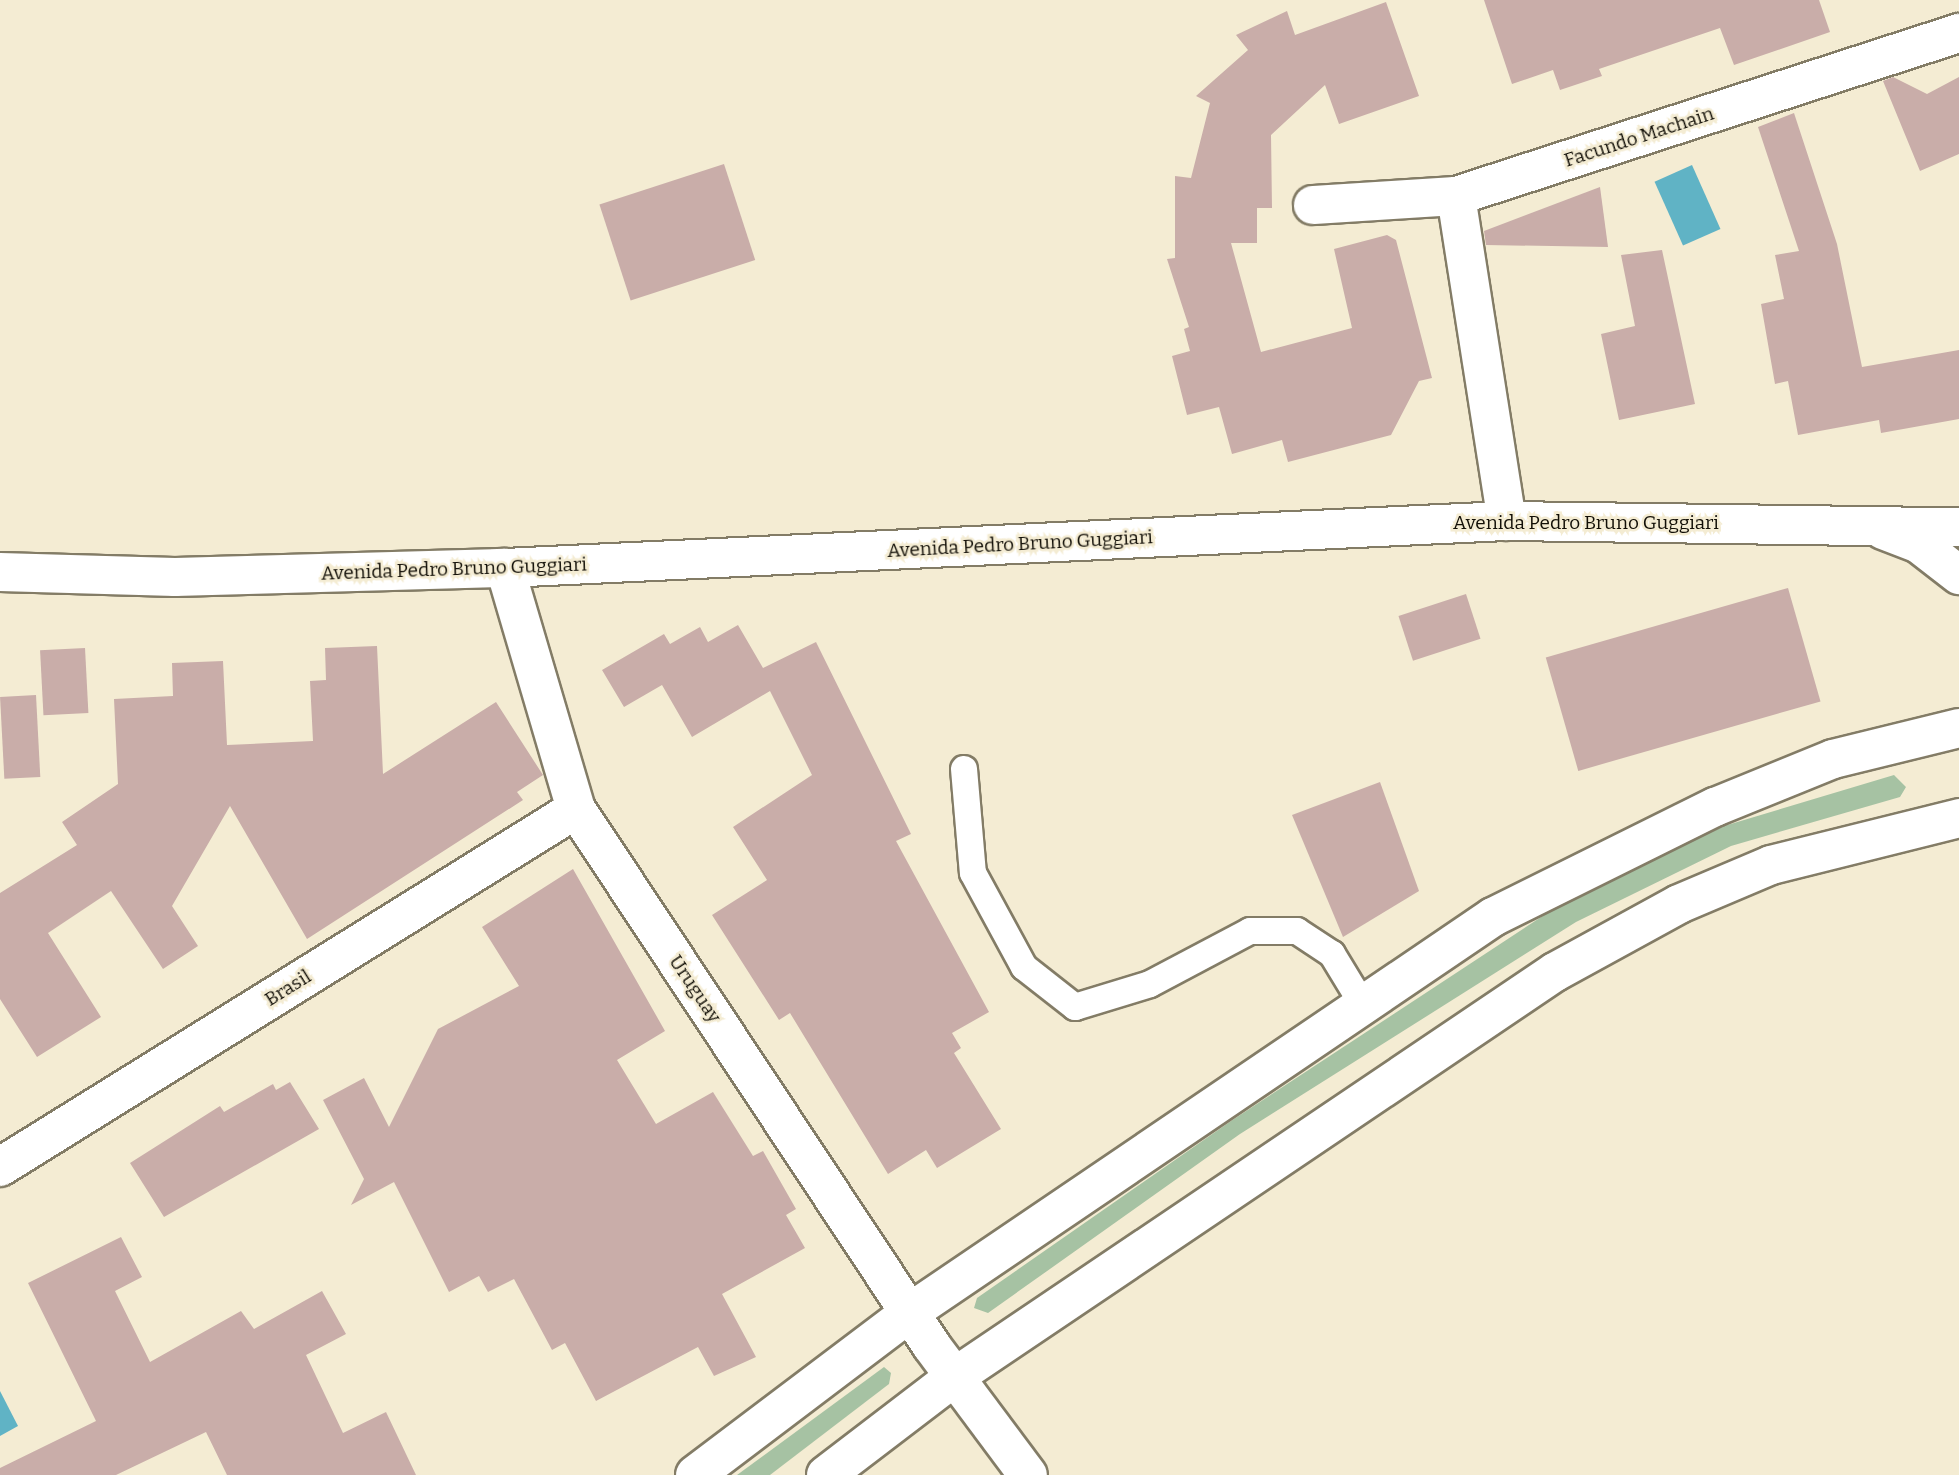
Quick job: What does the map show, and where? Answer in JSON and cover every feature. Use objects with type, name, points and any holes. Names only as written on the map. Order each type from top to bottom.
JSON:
[{"type":"main road","name":"Facundo Machain","points":[[1313,205],[1456,196],[1959,33]]},
{"type":"main road","points":[[1456,196],[1507,521]]},
{"type":"main road","name":"Avenida Pedro Bruno Guggiari","points":[[0,572],[175,577],[505,568],[1507,521],[1865,522],[1959,527]]},
{"type":"main road","points":[[1865,522],[1919,544],[1959,575]]},
{"type":"main road","name":"Uruguay","points":[[505,568],[576,809],[953,1378],[1028,1475]]},
{"type":"main road","name":"Avenida Pedro Bruno Guggiari","points":[[0,598],[175,577]]},
{"type":"main road","points":[[695,1475],[909,1313],[1493,917],[1596,861],[1833,760],[1959,728]]},
{"type":"main road","name":"Brasil","points":[[0,1167],[576,809]]},
{"type":"main road","points":[[826,1475],[953,1378],[1555,972],[1679,904],[1771,865],[1959,818]]},
{"type":"lane","points":[[964,769],[973,873],[1024,967],[1075,1007],[1150,985],[1250,930],[1297,931],[1332,954],[1363,1005]]},
{"type":"green space","points":[[1894,775],[1906,787],[1900,797],[1731,846],[1576,922],[1240,1134],[988,1313],[974,1308],[977,1298],[1231,1121],[1564,902],[1724,826]]},
{"type":"green space","points":[[884,1367],[891,1373],[889,1384],[770,1475],[737,1475]]},
{"type":"water","points":[[1692,165],[1720,229],[1683,246],[1655,182]]},
{"type":"water","points":[[0,1391],[18,1426],[0,1436]]},
{"type":"building","points":[[1484,0],[1819,0],[1830,32],[1734,65],[1720,28],[1599,69],[1602,76],[1560,90],[1553,70],[1512,84]]},
{"type":"building","points":[[1386,2],[1419,96],[1339,124],[1325,85],[1271,135],[1272,208],[1257,208],[1257,243],[1231,243],[1261,352],[1352,328],[1334,249],[1387,235],[1396,240],[1432,378],[1419,381],[1391,435],[1288,462],[1282,440],[1232,454],[1219,407],[1187,415],[1172,356],[1190,351],[1184,329],[1189,327],[1167,259],[1175,258],[1175,176],[1191,178],[1210,103],[1196,96],[1248,50],[1236,35],[1287,11],[1295,35]]},
{"type":"building","points":[[1893,77],[1927,94],[1959,77],[1959,154],[1920,171],[1883,81]]},
{"type":"building","points":[[1794,113],[1837,244],[1862,367],[1959,350],[1959,419],[1881,433],[1879,420],[1798,435],[1788,381],[1775,384],[1761,304],[1784,299],[1775,255],[1799,251],[1758,127]]},
{"type":"building","points":[[724,164],[755,260],[631,301],[599,204]]},
{"type":"building","points":[[1600,187],[1608,247],[1486,245],[1484,231]]},
{"type":"building","points":[[1662,250],[1695,404],[1619,420],[1601,334],[1635,326],[1621,255]]},
{"type":"building","points":[[1788,588],[1821,701],[1578,771],[1546,657]]},
{"type":"building","points":[[1466,594],[1481,639],[1413,661],[1398,616]]},
{"type":"building","points":[[738,625],[763,668],[816,642],[911,834],[896,841],[989,1012],[952,1033],[961,1048],[954,1053],[1001,1129],[937,1168],[926,1150],[888,1174],[790,1013],[779,1020],[712,915],[767,880],[733,827],[812,775],[770,691],[692,737],[662,685],[624,707],[602,670],[664,634],[670,644],[700,627],[708,642]]},
{"type":"building","points":[[377,646],[383,774],[496,702],[543,775],[517,792],[523,800],[307,939],[230,806],[172,906],[198,946],[163,969],[111,891],[48,933],[101,1017],[37,1057],[0,999],[0,893],[77,845],[62,822],[118,784],[114,699],[173,696],[172,663],[223,661],[227,745],[313,741],[310,681],[326,680],[325,648]]},
{"type":"building","points":[[85,648],[88,713],[43,715],[40,650]]},
{"type":"building","points":[[36,695],[40,777],[4,779],[0,697]]},
{"type":"building","points":[[1380,782],[1419,891],[1343,937],[1292,815]]},
{"type":"building","points":[[573,869],[665,1031],[617,1060],[656,1124],[713,1092],[753,1156],[763,1151],[796,1209],[786,1215],[805,1248],[722,1294],[756,1357],[714,1376],[698,1347],[596,1401],[565,1343],[552,1350],[514,1279],[488,1292],[479,1276],[449,1292],[394,1182],[351,1205],[364,1179],[323,1100],[364,1078],[389,1127],[438,1029],[519,986],[482,927]]},
{"type":"building","points":[[290,1082],[319,1129],[164,1217],[130,1163],[220,1106],[224,1112],[273,1084],[276,1090]]},
{"type":"building","points":[[121,1237],[142,1277],[115,1291],[150,1362],[241,1311],[254,1329],[322,1291],[346,1334],[306,1355],[343,1433],[386,1412],[416,1475],[227,1475],[206,1432],[116,1475],[0,1475],[0,1468],[96,1421],[28,1283]]}]
